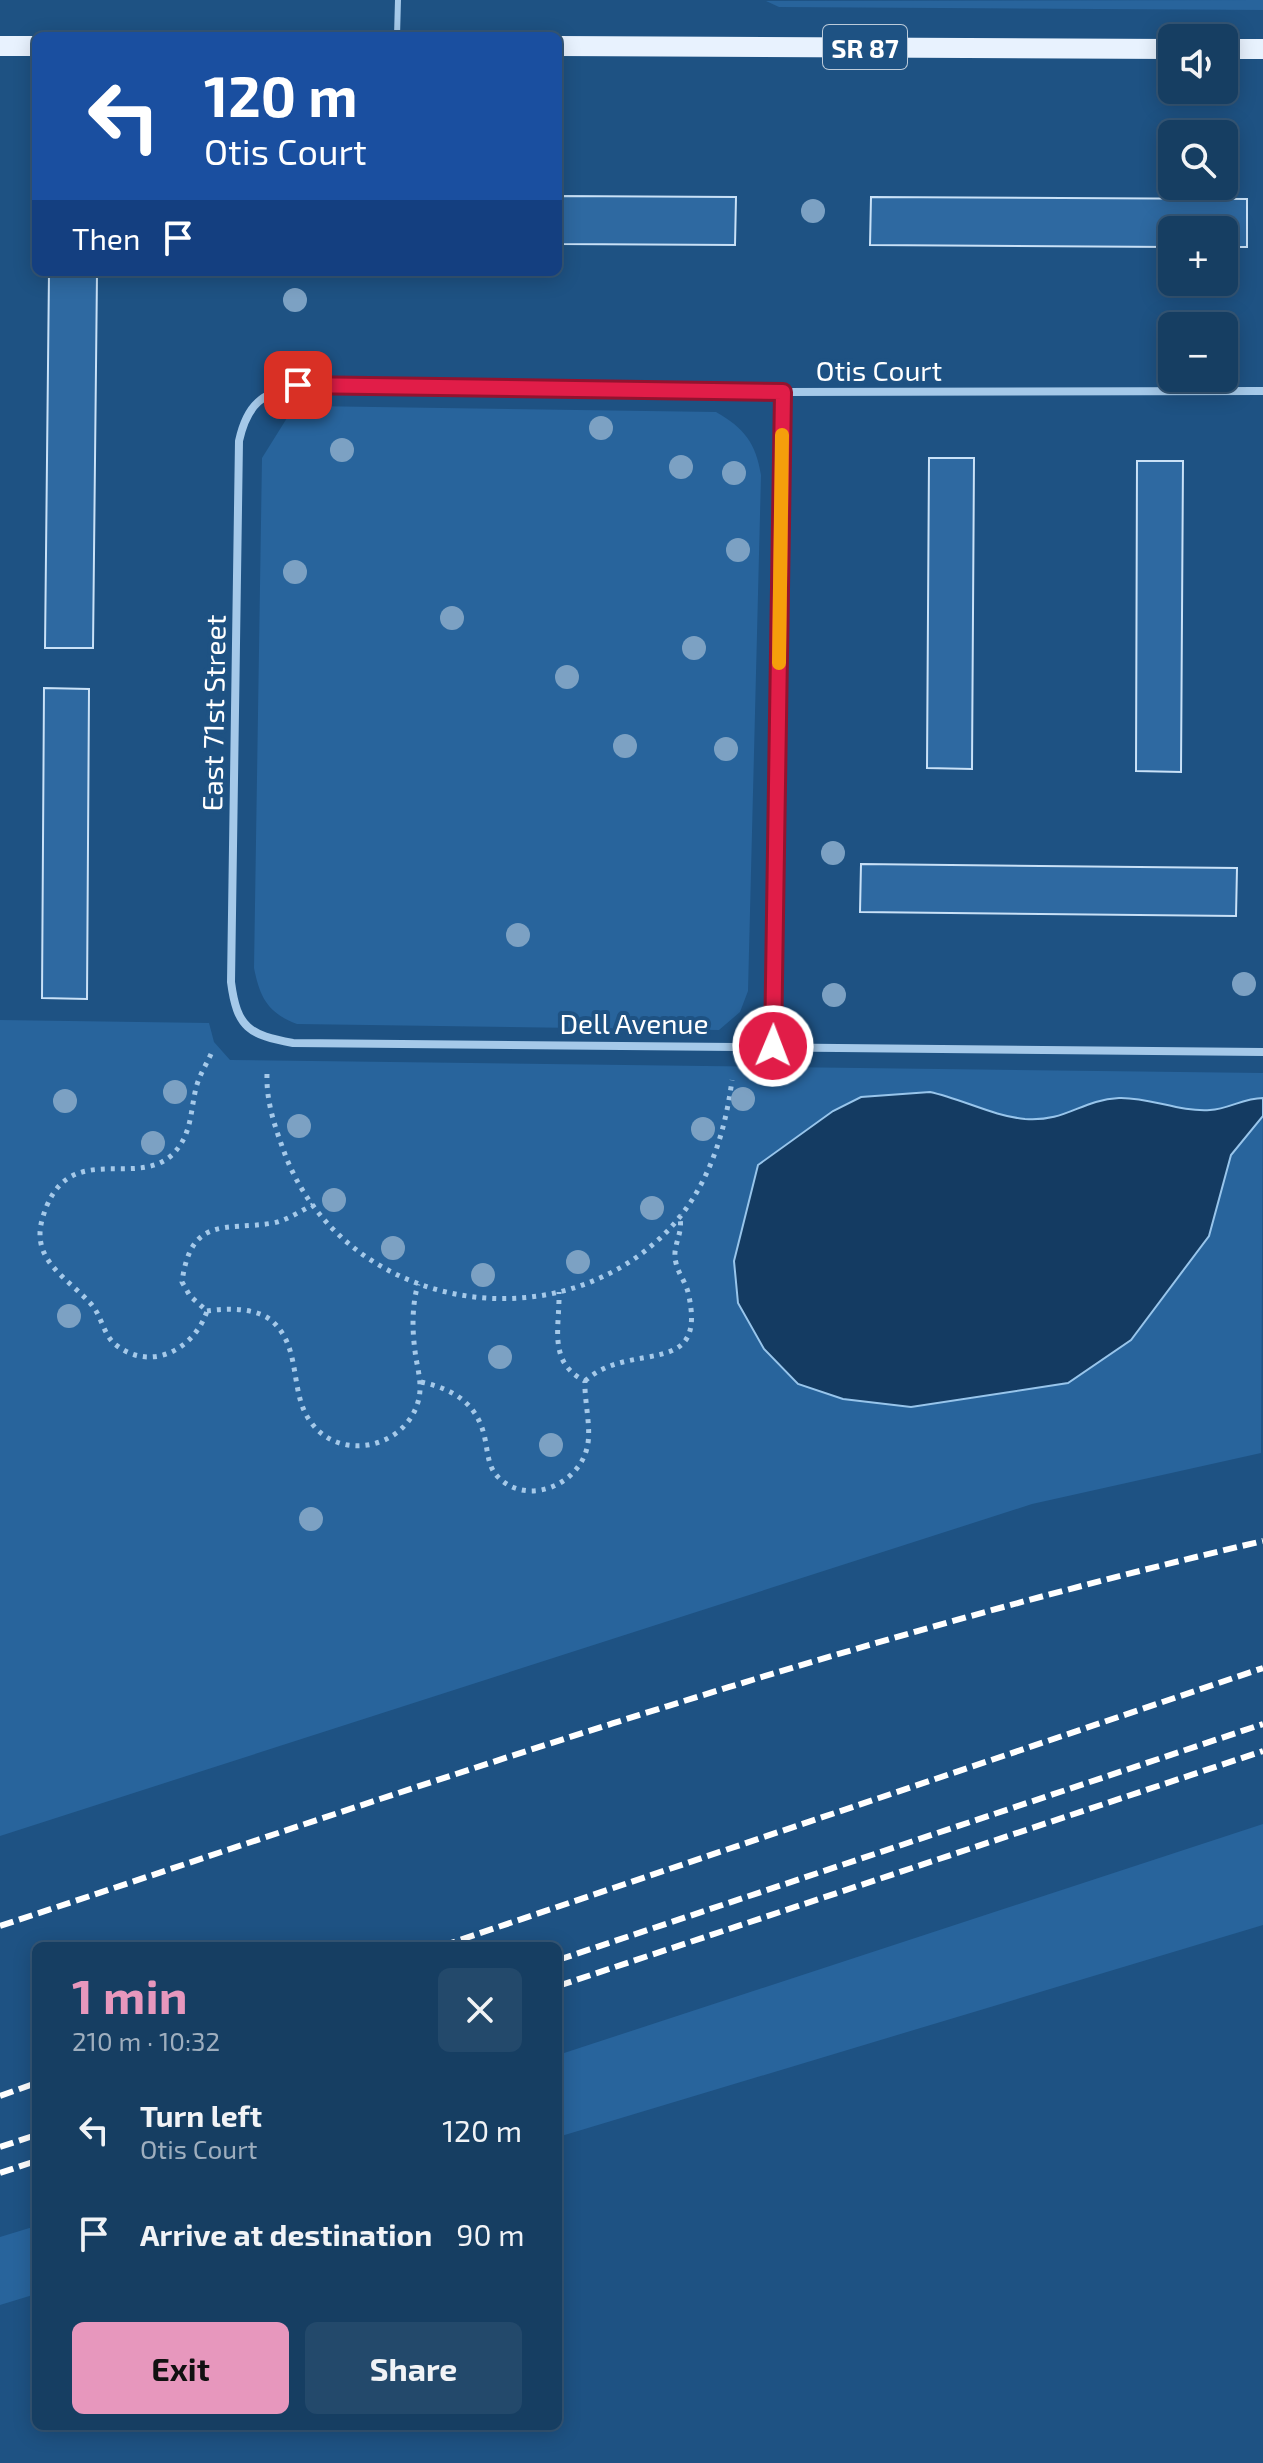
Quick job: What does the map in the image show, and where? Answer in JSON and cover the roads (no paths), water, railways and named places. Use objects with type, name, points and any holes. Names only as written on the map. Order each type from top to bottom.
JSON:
[{"type":"main road","points":[[0,46],[32,46]]},
{"type":"main road","name":"SR 87","points":[[562,46],[1158,49]]},
{"type":"main road","points":[[1238,49],[1263,49]]},
{"type":"street","name":"Otis Court","points":[[257,399],[298,385],[783,392],[1263,391]]},
{"type":"street","points":[[773,1046],[783,392]]},
{"type":"street","name":"East 71st Street","points":[[246,1028],[235,1010],[231,982],[239,441],[244,418],[257,399]]},
{"type":"street","name":"Dell Avenue","points":[[246,1028],[267,1038],[293,1043],[1263,1052]]},
{"type":"lane","points":[[397,32],[398,0]]},
{"type":"railway","points":[[0,1926],[470,1769],[785,1670],[1102,1581],[1263,1541]]},
{"type":"railway","points":[[454,1942],[1263,1668]]},
{"type":"railway","points":[[562,1959],[1263,1724]]},
{"type":"railway","points":[[562,1985],[1263,1751]]},
{"type":"railway","points":[[0,2096],[32,2084]]},
{"type":"railway","points":[[0,2147],[32,2136]]},
{"type":"railway","points":[[0,2173],[32,2162]]}]
